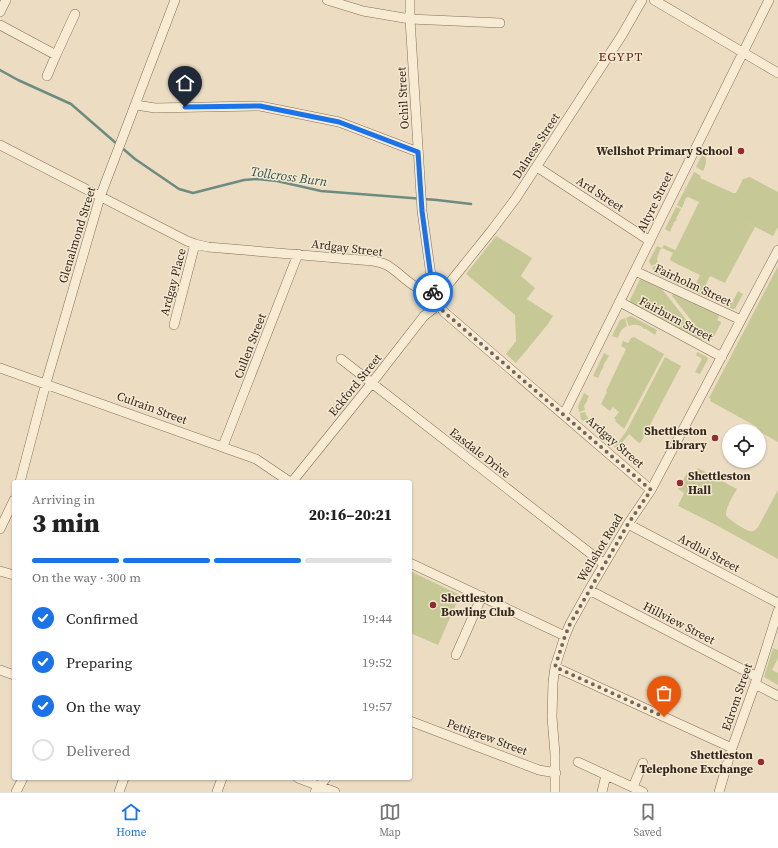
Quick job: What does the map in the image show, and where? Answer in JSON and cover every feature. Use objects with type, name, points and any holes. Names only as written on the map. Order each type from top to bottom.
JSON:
[{"type":"street","points":[[0,12],[6,0]]},
{"type":"street","name":"Glenalmond Street","points":[[21,480],[46,383],[100,197],[175,0]]},
{"type":"street","points":[[327,0],[363,11],[410,19],[500,23]]},
{"type":"street","name":"Ochil Street","points":[[410,0],[420,189],[433,290]]},
{"type":"street","name":"Dalness Street","points":[[433,290],[445,287],[451,281],[509,208],[622,35],[642,0]]},
{"type":"street","points":[[654,0],[778,73]]},
{"type":"street","name":"Altyre Street","points":[[564,414],[769,0]]},
{"type":"street","points":[[47,76],[75,14]]},
{"type":"street","points":[[0,25],[56,55]]},
{"type":"street","points":[[136,105],[155,108],[260,106],[339,122],[418,152]]},
{"type":"street","name":"Ardgay Street","points":[[0,145],[191,243],[208,247],[378,262],[390,266],[418,288],[425,291],[433,290],[434,298],[444,312],[651,490]]},
{"type":"street","name":"Ard Street","points":[[537,167],[650,240]]},
{"type":"street","name":"Ardgay Place","points":[[174,325],[195,244]]},
{"type":"street","name":"Wellshot Road","points":[[555,792],[556,773],[552,717],[553,682],[555,667],[565,636],[570,624],[604,564],[651,490],[778,250]]},
{"type":"street","name":"Cullen Street","points":[[223,446],[298,254]]},
{"type":"street","name":"Fairholm Street","points":[[635,271],[741,320]]},
{"type":"street","name":"Fairburn Street","points":[[620,302],[722,357]]},
{"type":"street","name":"Eckford Street","points":[[293,480],[372,384],[424,316],[438,305]]},
{"type":"street","name":"Easdale Drive","points":[[341,359],[604,564]]},
{"type":"street","name":"Culrain Street","points":[[0,368],[223,446],[256,459],[288,480]]},
{"type":"street","points":[[0,529],[12,504]]},
{"type":"street","name":"Ardlui Street","points":[[628,524],[778,603]]},
{"type":"street","points":[[412,563],[565,636]]},
{"type":"street","points":[[0,571],[12,574]]},
{"type":"street","name":"Hillview Street","points":[[589,590],[756,681],[778,696]]},
{"type":"street","points":[[456,655],[482,596]]},
{"type":"street","name":"Edrom Street","points":[[720,789],[732,748],[756,681],[778,610]]},
{"type":"street","points":[[555,667],[732,748]]},
{"type":"street","points":[[0,670],[12,674]]},
{"type":"street","name":"Pettigrew Street","points":[[412,722],[539,770],[556,773]]},
{"type":"street","points":[[578,762],[643,792]]},
{"type":"street","points":[[633,787],[644,763]]},
{"type":"street","points":[[602,792],[606,775]]},
{"type":"street","points":[[16,792],[21,780]]},
{"type":"street","points":[[119,792],[123,780]]},
{"type":"street","points":[[218,792],[221,780]]},
{"type":"street","points":[[302,780],[318,789],[335,792]]},
{"type":"street","points":[[318,789],[325,780]]},
{"type":"green space","points":[[703,153],[706,161],[703,171],[696,167]]},
{"type":"green space","points":[[694,172],[701,176],[700,178],[733,193],[736,193],[743,179],[750,177],[778,192],[778,227],[773,236],[736,217],[755,227],[725,283],[710,276],[701,295],[681,285],[683,280],[695,286],[700,275],[671,261],[670,259],[673,253],[662,248],[664,245],[675,250],[676,249],[699,202],[688,197],[686,198],[682,208],[677,205]]},
{"type":"green space","points":[[676,207],[681,209],[670,232],[665,229]]},
{"type":"green space","points":[[496,236],[532,258],[521,276],[535,288],[527,299],[553,316],[516,363],[506,354],[516,341],[515,315],[466,274]]},
{"type":"green space","points":[[657,246],[662,248],[657,259],[658,263],[651,266],[649,261]]},
{"type":"green space","points":[[659,265],[666,273],[682,280],[679,285],[654,273],[652,267]]},
{"type":"green space","points":[[778,266],[778,442],[766,435],[766,424],[752,424],[710,401],[711,399],[709,398]]},
{"type":"green space","points":[[640,279],[662,289],[702,340],[701,341],[629,302]]},
{"type":"green space","points":[[738,291],[743,294],[735,309],[722,304],[723,300],[732,303]]},
{"type":"green space","points":[[673,294],[719,315],[717,320],[721,323],[712,340],[705,338],[672,296]]},
{"type":"green space","points":[[631,316],[657,330],[655,335],[639,325],[629,326],[626,318]]},
{"type":"green space","points":[[625,318],[627,326],[621,331],[618,338],[612,336],[620,320]]},
{"type":"green space","points":[[634,337],[664,354],[624,429],[615,421],[616,420],[614,418],[619,412],[613,407],[610,411],[601,404],[626,349],[621,346],[623,341],[628,343],[631,338]]},
{"type":"green space","points":[[697,352],[708,359],[700,374],[695,372],[702,359],[696,355]]},
{"type":"green space","points":[[604,353],[609,356],[598,378],[593,376]]},
{"type":"green space","points":[[665,357],[681,366],[641,442],[639,443],[629,434],[617,449],[614,447],[626,432]]},
{"type":"green space","points":[[584,393],[589,396],[584,406],[585,410],[579,412],[578,406]]},
{"type":"green space","points":[[585,412],[590,421],[605,431],[601,435],[581,419],[580,413]]},
{"type":"green space","points":[[698,468],[737,489],[728,505],[726,515],[744,529],[750,531],[758,527],[778,490],[778,559],[678,506],[684,493],[678,489],[687,473],[693,476]]},
{"type":"green space","name":"Shettleston Bowling Club","points":[[412,572],[460,595],[438,645],[412,634]]},
{"type":"green space","points":[[773,648],[778,650],[778,658],[772,670],[778,673],[778,685],[764,677]]},
{"type":"waterway","name":"Tollcross Burn","points":[[0,70],[18,80],[71,104],[117,144]]},
{"type":"waterway","name":"Tollcross Burn","points":[[121,147],[135,159],[179,189],[193,193],[244,180],[257,179],[277,181],[321,191],[471,204]]},
{"type":"way so far","points":[[433,292],[434,298],[444,312],[651,490],[628,524],[570,624],[555,667],[664,717]]},
{"type":"place","name":"Wellshot Primary School","points":[[741,151]]},
{"type":"place","name":"Shettleston Library","points":[[715,438]]},
{"type":"place","name":"Shettleston Hall","points":[[680,483]]},
{"type":"place","name":"Shettleston Bowling Club","points":[[433,605]]},
{"type":"place","name":"Shettleston Telephone Exchange","points":[[761,762]]},
{"type":"district","name":"EGYPT","points":[[621,56]]},
{"type":"route","points":[[185,107],[260,106],[339,122],[418,152],[422,211],[433,292]]}]
